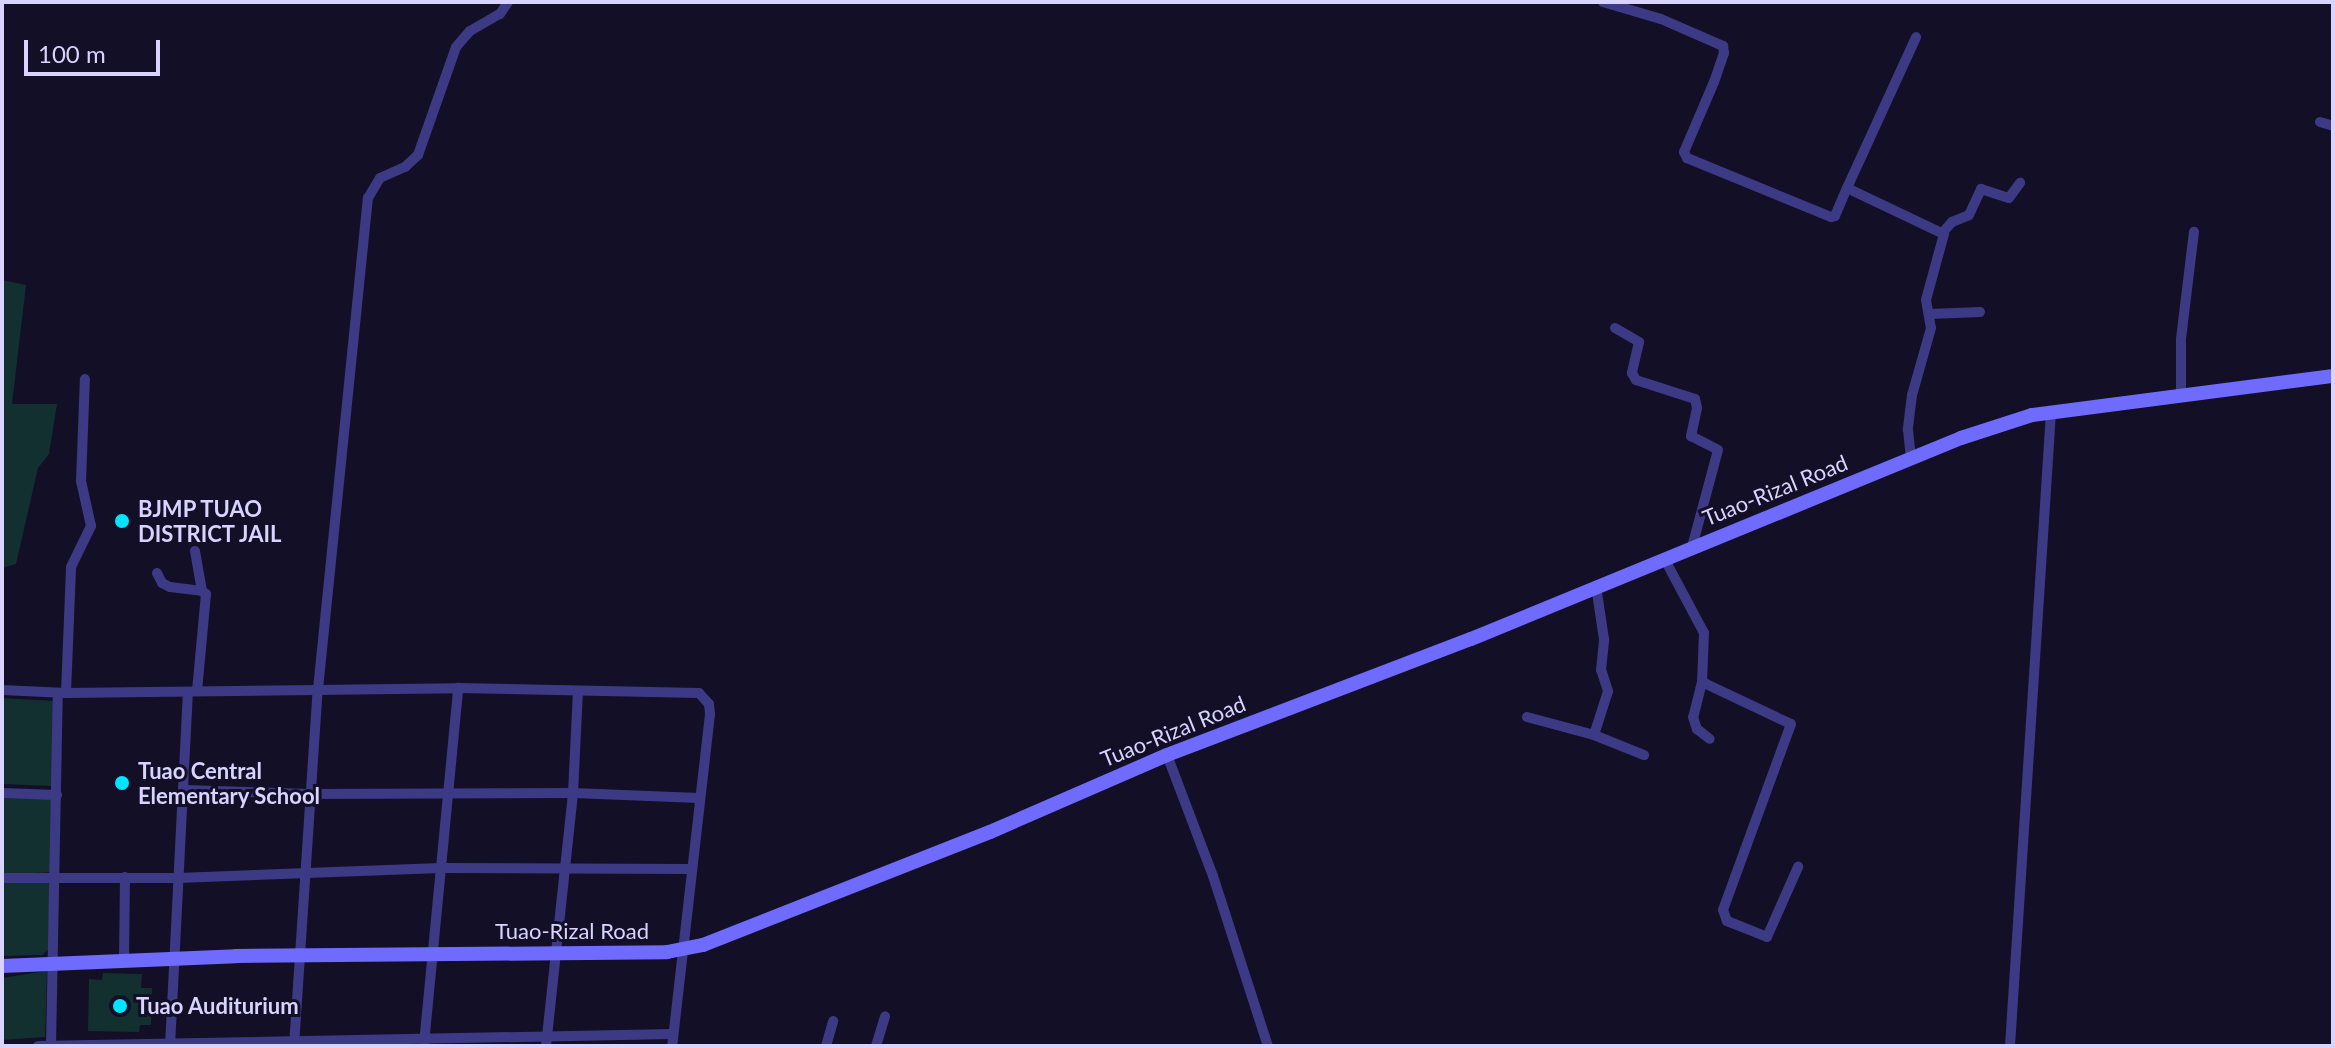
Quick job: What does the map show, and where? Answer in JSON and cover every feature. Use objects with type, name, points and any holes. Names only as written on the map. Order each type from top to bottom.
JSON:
[{"type":"main road","name":"Tuao-Rizal Road","points":[[2,966],[53,961],[684,949],[990,832],[1167,755],[2003,424],[2051,412],[2333,376]]},
{"type":"street","points":[[294,1043],[318,689],[347,380],[370,190],[380,178],[413,162],[450,56],[470,31],[500,14],[508,2]]},
{"type":"street","points":[[1603,2],[1661,19],[1723,46],[1724,53],[1714,82],[1684,152],[1687,158],[1831,217],[1835,216],[1916,37]]},
{"type":"street","points":[[2320,122],[2333,126]]},
{"type":"street","points":[[1943,232],[1952,222],[1969,215],[1981,189],[2009,198],[2020,183]]},
{"type":"street","points":[[1847,188],[1943,232]]},
{"type":"street","points":[[1911,458],[1908,430],[1912,395],[1931,328],[1926,300],[1945,241],[1943,232]]},
{"type":"street","points":[[2181,395],[2181,339],[2194,232]]},
{"type":"street","points":[[1930,314],[1980,312]]},
{"type":"street","points":[[1615,328],[1639,342],[1632,373],[1636,380],[1695,399],[1697,408],[1691,436],[1718,450],[1692,547]]},
{"type":"street","points":[[52,1045],[57,795],[71,567],[91,526],[81,481],[85,379]]},
{"type":"street","points":[[2010,1046],[2051,412]]},
{"type":"street","points":[[170,1045],[184,790],[192,692],[206,597],[202,591],[195,551]]},
{"type":"street","points":[[1664,558],[1704,633],[1702,682],[1694,723],[1710,739]]},
{"type":"street","points":[[157,573],[162,583],[170,587],[202,591]]},
{"type":"street","points":[[1594,735],[1608,691],[1601,670],[1604,639],[1596,586]]},
{"type":"street","points":[[1702,682],[1791,724],[1723,910],[1726,920],[1767,937],[1798,867]]},
{"type":"street","points":[[424,1043],[458,688]]},
{"type":"street","points":[[2,690],[62,693],[458,688],[693,691],[705,698],[710,714],[673,1040],[38,1046]]},
{"type":"street","points":[[547,1040],[573,793],[578,691]]},
{"type":"street","points":[[1527,717],[1594,735],[1644,755]]},
{"type":"street","points":[[1167,755],[1213,876],[1268,1046]]},
{"type":"street","points":[[184,790],[310,794],[573,793],[699,798]]},
{"type":"street","points":[[2,793],[57,795]]},
{"type":"street","points":[[2,878],[178,878],[441,868],[692,869]]},
{"type":"street","points":[[124,960],[125,877]]},
{"type":"street","points":[[876,1046],[885,1016]]},
{"type":"street","points":[[826,1046],[833,1021]]},
{"type":"green space","points":[[2,280],[26,285],[12,404],[57,404],[49,454],[38,468],[16,564],[2,568]]},
{"type":"green space","points":[[2,698],[54,701],[53,786],[2,784]]},
{"type":"green space","points":[[2,798],[52,799],[52,872],[2,875]]},
{"type":"green space","points":[[50,881],[48,950],[42,955],[2,956],[2,883]]},
{"type":"green space","points":[[47,971],[45,1037],[2,1040],[2,978]]},
{"type":"green space","name":"Tuao Auditurium","points":[[103,973],[142,974],[141,988],[152,988],[151,1025],[140,1025],[139,1032],[88,1031],[89,979],[102,980]]},
{"type":"place","name":"BJMP TUAO DISTRICT JAIL","points":[[122,521]]},
{"type":"place","name":"Tuao Central Elementary School","points":[[122,783]]},
{"type":"place","name":"Tuao Auditurium","points":[[120,1006]]}]
